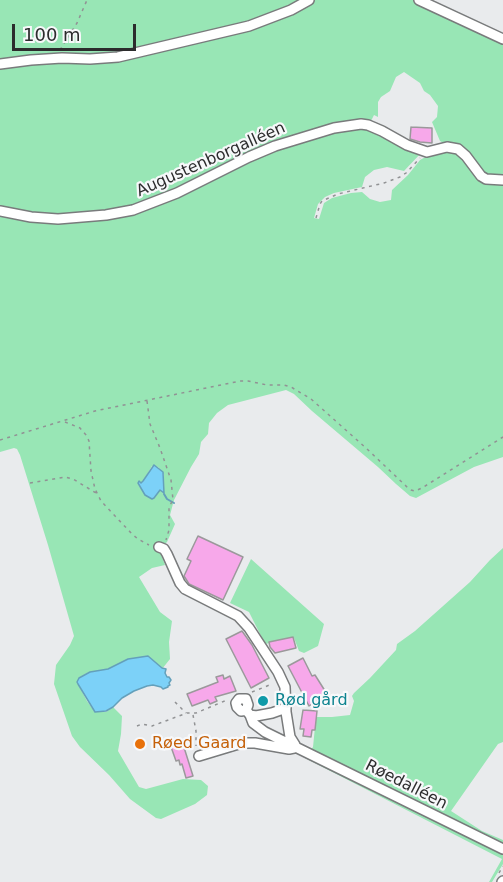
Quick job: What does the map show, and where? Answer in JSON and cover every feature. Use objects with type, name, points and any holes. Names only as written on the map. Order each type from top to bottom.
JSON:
[{"type":"lane","points":[[0,64],[51,59],[118,57],[249,26],[291,10],[309,0]]},
{"type":"lane","points":[[419,0],[503,39]]},
{"type":"lane","name":"Augustenborgalléen","points":[[0,211],[58,219],[133,210],[177,193],[275,146],[347,125],[365,124],[407,145],[427,152],[447,147],[458,149],[481,176],[503,180]]},
{"type":"lane","points":[[161,548],[167,554],[185,589],[238,616],[249,628],[281,679],[286,695],[292,748],[273,752]]},
{"type":"lane","points":[[246,699],[248,712],[256,716],[286,708]]},
{"type":"lane","name":"Røedalléen","points":[[248,712],[253,723],[259,728],[292,748],[503,849]]},
{"type":"lane","name":"Røedalléen","points":[[199,756],[242,743],[292,748]]},
{"type":"path","points":[[51,59],[70,33],[87,0]]},
{"type":"path","points":[[316,218],[322,201],[338,194],[400,177],[427,152]]},
{"type":"path","points":[[0,440],[95,411],[240,381],[284,385],[311,399],[407,488],[415,491],[503,437]]},
{"type":"path","points":[[62,422],[80,428],[89,441],[90,463],[97,494],[101,501],[138,539],[150,546],[161,548],[169,530],[169,507],[173,500],[171,480],[150,424],[147,401]]},
{"type":"path","points":[[30,483],[65,477],[73,479],[97,494]]},
{"type":"path","points":[[246,699],[252,692],[281,679]]},
{"type":"path","points":[[137,726],[142,724],[152,726],[232,699]]},
{"type":"path","points":[[175,702],[187,713]]},
{"type":"path","points":[[193,713],[195,743],[199,756]]},
{"type":"green space","points":[[0,0],[413,0],[424,3],[503,41],[503,179],[488,177],[440,141],[432,122],[437,117],[438,106],[420,83],[404,72],[396,77],[390,91],[381,97],[378,102],[378,117],[374,115],[370,123],[332,127],[142,206],[59,217],[0,210]]},
{"type":"green space","points":[[358,125],[422,152],[404,171],[387,167],[374,170],[365,177],[362,187],[325,197],[318,204],[314,218],[319,219],[324,203],[332,198],[362,192],[370,199],[380,202],[391,200],[392,190],[420,160],[446,150],[456,150],[475,172],[503,181],[503,457],[474,467],[416,498],[410,496],[294,394],[286,390],[228,405],[217,413],[209,423],[208,434],[201,442],[199,454],[174,500],[170,515],[175,524],[167,542],[159,549],[165,565],[152,568],[139,577],[160,612],[172,621],[169,642],[170,659],[162,669],[148,656],[129,659],[108,669],[87,673],[77,682],[95,712],[106,712],[113,707],[122,716],[118,751],[139,787],[146,789],[183,779],[201,780],[208,786],[207,795],[195,804],[161,819],[156,818],[130,799],[80,747],[72,736],[54,684],[56,665],[74,636],[20,455],[14,448],[0,452],[0,212],[35,219],[118,215],[267,151]],"holes":[[[152,466],[158,467],[164,475],[164,493],[160,490],[155,497],[142,490],[138,484],[139,481],[141,483],[144,480]]]},
{"type":"green space","points":[[503,548],[503,742],[498,744],[451,811],[482,831],[503,840],[503,847],[311,750],[316,717],[350,715],[354,701],[352,696],[396,650],[397,644],[470,582]]},
{"type":"green space","points":[[251,559],[324,624],[318,646],[304,653],[299,651],[294,638],[265,644],[249,612],[230,603]]},
{"type":"green space","points":[[307,755],[503,852],[503,864],[492,882],[489,882],[502,859],[305,758]]},
{"type":"water","points":[[154,465],[163,472],[164,493],[160,490],[152,499],[145,495],[138,483],[143,481]]},
{"type":"water","points":[[148,656],[166,669],[165,673],[171,680],[170,685],[163,689],[153,685],[147,686],[122,698],[106,711],[95,712],[77,682],[79,678],[90,672],[108,669],[128,659]]},
{"type":"building","points":[[411,127],[432,128],[432,143],[410,139]]},
{"type":"building","points":[[198,536],[243,557],[223,600],[189,584],[184,576],[191,561],[187,559]]},
{"type":"building","points":[[242,631],[269,678],[251,688],[226,639]]},
{"type":"building","points":[[293,637],[296,648],[275,653],[270,647],[269,642]]},
{"type":"building","points":[[303,658],[312,676],[315,675],[327,694],[309,706],[288,666]]},
{"type":"building","points":[[223,675],[224,679],[230,676],[236,691],[215,697],[217,701],[210,704],[208,700],[192,706],[187,694],[218,682],[216,677]]},
{"type":"building","points":[[303,710],[317,711],[315,730],[312,730],[311,737],[303,736],[304,729],[300,729]]},
{"type":"building","points":[[182,741],[193,776],[186,778],[182,764],[180,765],[179,760],[176,761],[170,744]]},
{"type":"waterway","points":[[164,494],[174,503]]},
{"type":"place","name":"Rød gård","points":[[263,701]]},
{"type":"place","name":"Røed Gaard","points":[[140,744]]}]
